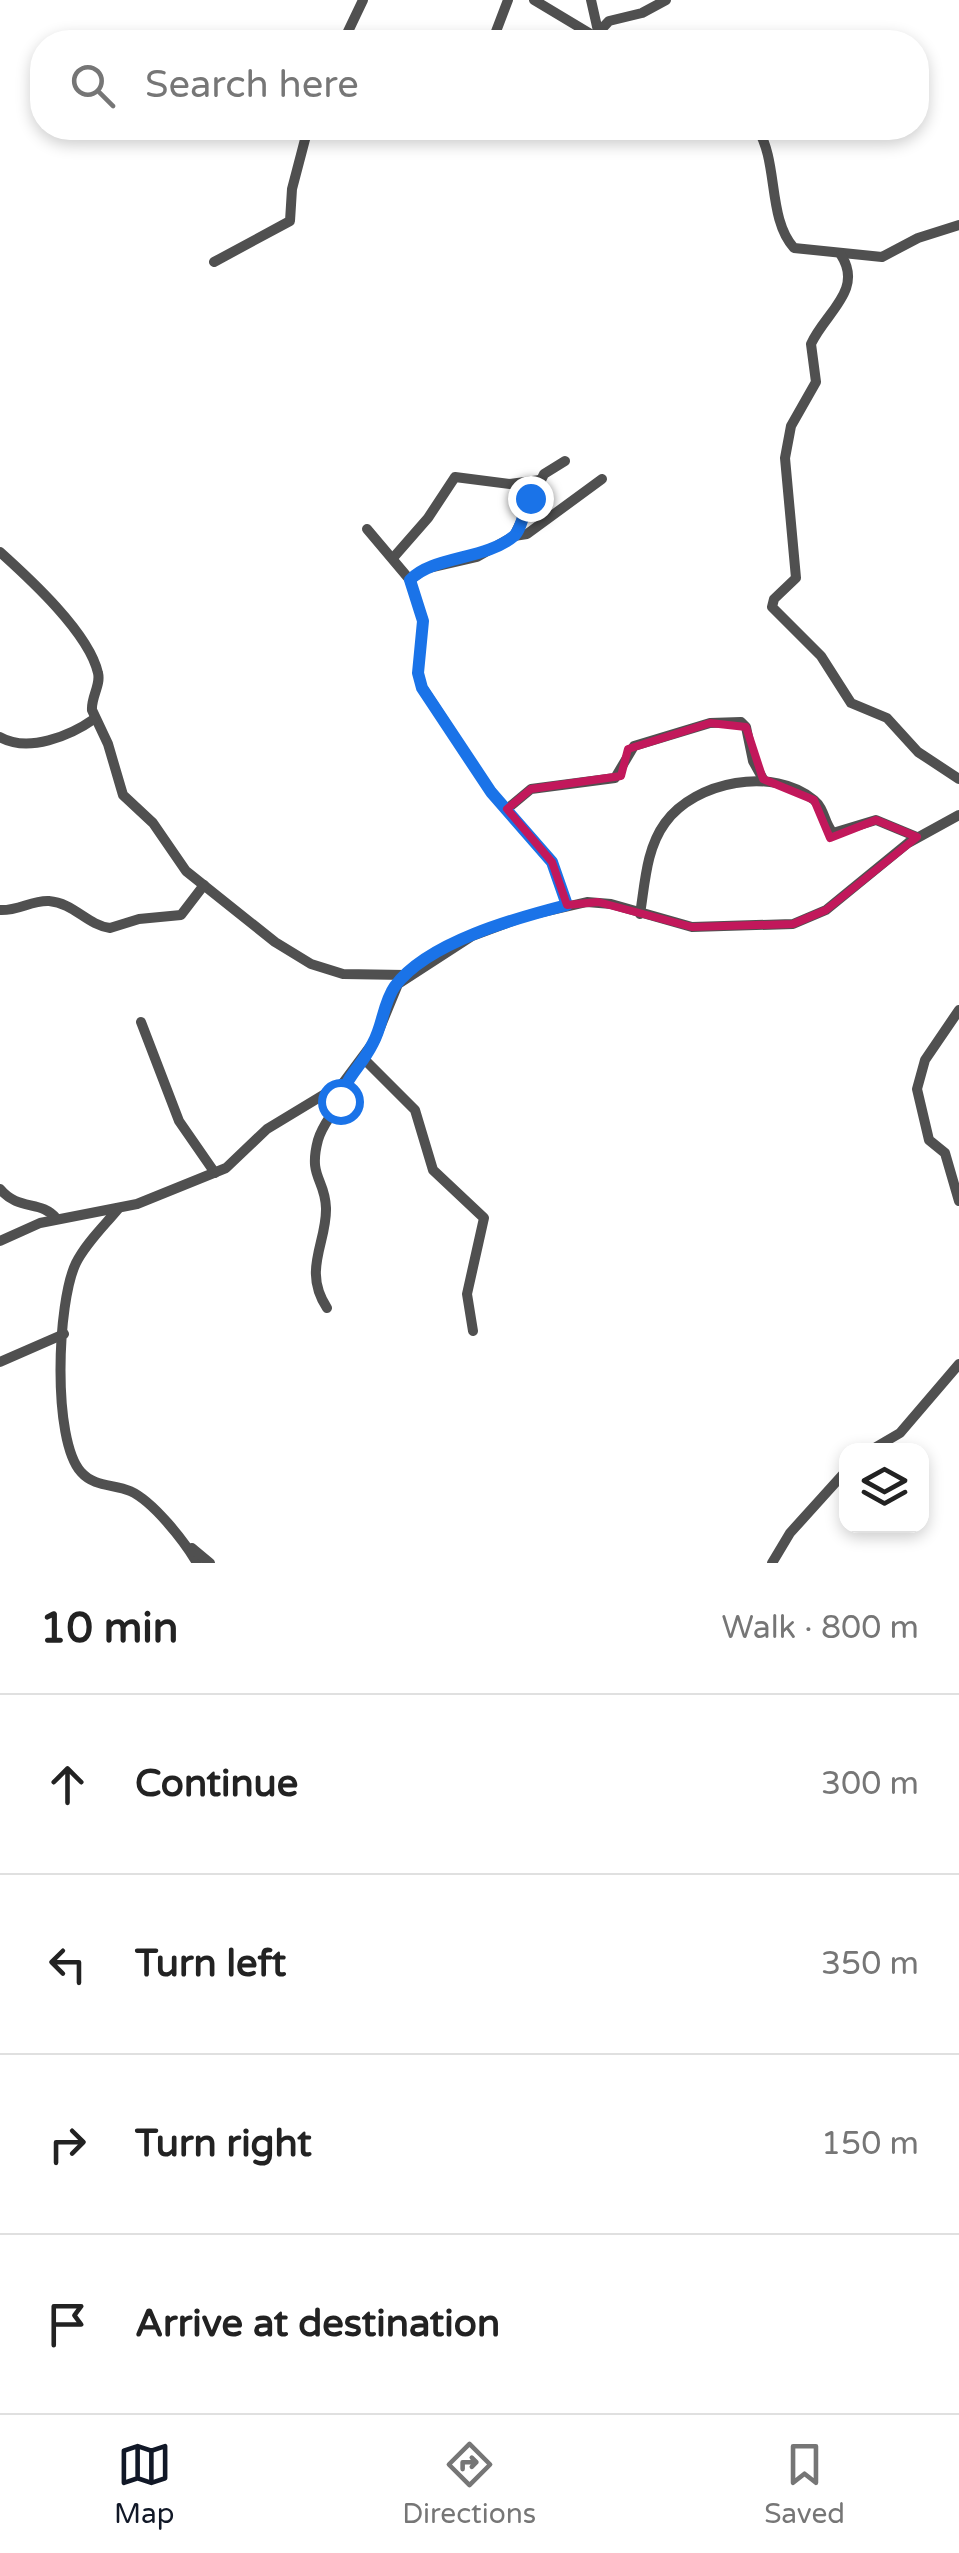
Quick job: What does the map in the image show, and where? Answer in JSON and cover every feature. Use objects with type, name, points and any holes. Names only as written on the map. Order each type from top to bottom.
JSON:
[{"type":"street","points":[[349,30],[363,0]]},
{"type":"street","points":[[497,30],[508,0]]},
{"type":"street","points":[[534,0],[588,30]]},
{"type":"street","points":[[591,0],[598,30]]},
{"type":"street","points":[[604,30],[610,22],[642,14],[666,0]]},
{"type":"street","points":[[214,262],[290,220],[292,189],[305,140]]},
{"type":"street","points":[[763,140],[790,246],[840,256],[889,256],[918,238],[959,226]]},
{"type":"street","points":[[840,256],[850,272],[848,288],[811,344],[816,382],[791,426],[785,458],[796,578],[774,599],[772,607],[821,656],[851,703],[888,718],[918,752],[959,779]]},
{"type":"street","points":[[514,536],[540,480],[565,461]]},
{"type":"street","points":[[393,558],[455,477],[510,484],[540,480]]},
{"type":"street","points":[[410,580],[425,569],[477,556],[514,536],[527,534],[602,479]]},
{"type":"street","points":[[367,528],[410,580],[423,621],[418,673],[422,688],[484,783],[552,862],[567,905]]},
{"type":"street","points":[[0,552],[68,622],[92,659],[100,680],[91,702],[94,719],[108,744],[123,795],[152,823],[174,858],[311,964],[344,974],[405,976]]},
{"type":"street","points":[[0,737],[18,743],[42,741],[94,719]]},
{"type":"street","points":[[507,810],[531,789],[614,778],[634,746],[722,722],[746,727],[753,761],[763,779]]},
{"type":"street","points":[[640,914],[647,870],[666,822],[704,796],[763,779],[814,800],[833,833],[876,820],[916,837]]},
{"type":"street","points":[[0,1242],[58,1219],[119,1208],[215,1174],[275,1123],[342,1083],[364,1059],[380,1030],[390,994],[405,976],[472,936],[567,905],[598,902],[692,928],[792,924],[826,910],[916,837],[959,815]]},
{"type":"street","points":[[0,910],[17,910],[49,901],[71,907],[110,928],[138,919],[180,915],[204,884]]},
{"type":"street","points":[[959,1010],[925,1060],[917,1089],[929,1140],[945,1153],[959,1202]]},
{"type":"street","points":[[141,1022],[179,1120],[215,1174]]},
{"type":"street","points":[[364,1059],[415,1110],[433,1170],[484,1218],[468,1284],[472,1331]]},
{"type":"street","points":[[327,1308],[315,1257],[326,1204],[312,1165],[321,1132],[340,1101],[342,1083]]},
{"type":"street","points":[[0,1188],[11,1202],[47,1210],[58,1219]]},
{"type":"street","points":[[119,1208],[76,1263],[64,1334],[62,1432],[73,1460],[87,1477],[138,1496],[210,1563]]},
{"type":"street","points":[[0,1362],[64,1334]]},
{"type":"street","points":[[883,1443],[900,1433],[959,1364]]},
{"type":"street","points":[[772,1563],[790,1533],[839,1479]]},
{"type":"street","points":[[187,1544],[197,1563]]},
{"type":"highlighted area","points":[[710,723],[746,727],[763,779],[814,800],[830,838],[876,820],[917,837],[826,910],[793,924],[692,927],[598,902],[567,905],[552,862],[507,809],[531,789],[621,776],[628,749]]},
{"type":"route","points":[[340,1101],[342,1083],[371,1048],[390,994],[405,976],[472,936],[567,905],[552,862],[484,783],[422,688],[418,673],[423,621],[410,580],[425,569],[483,554],[501,540],[514,536],[530,498]]}]
